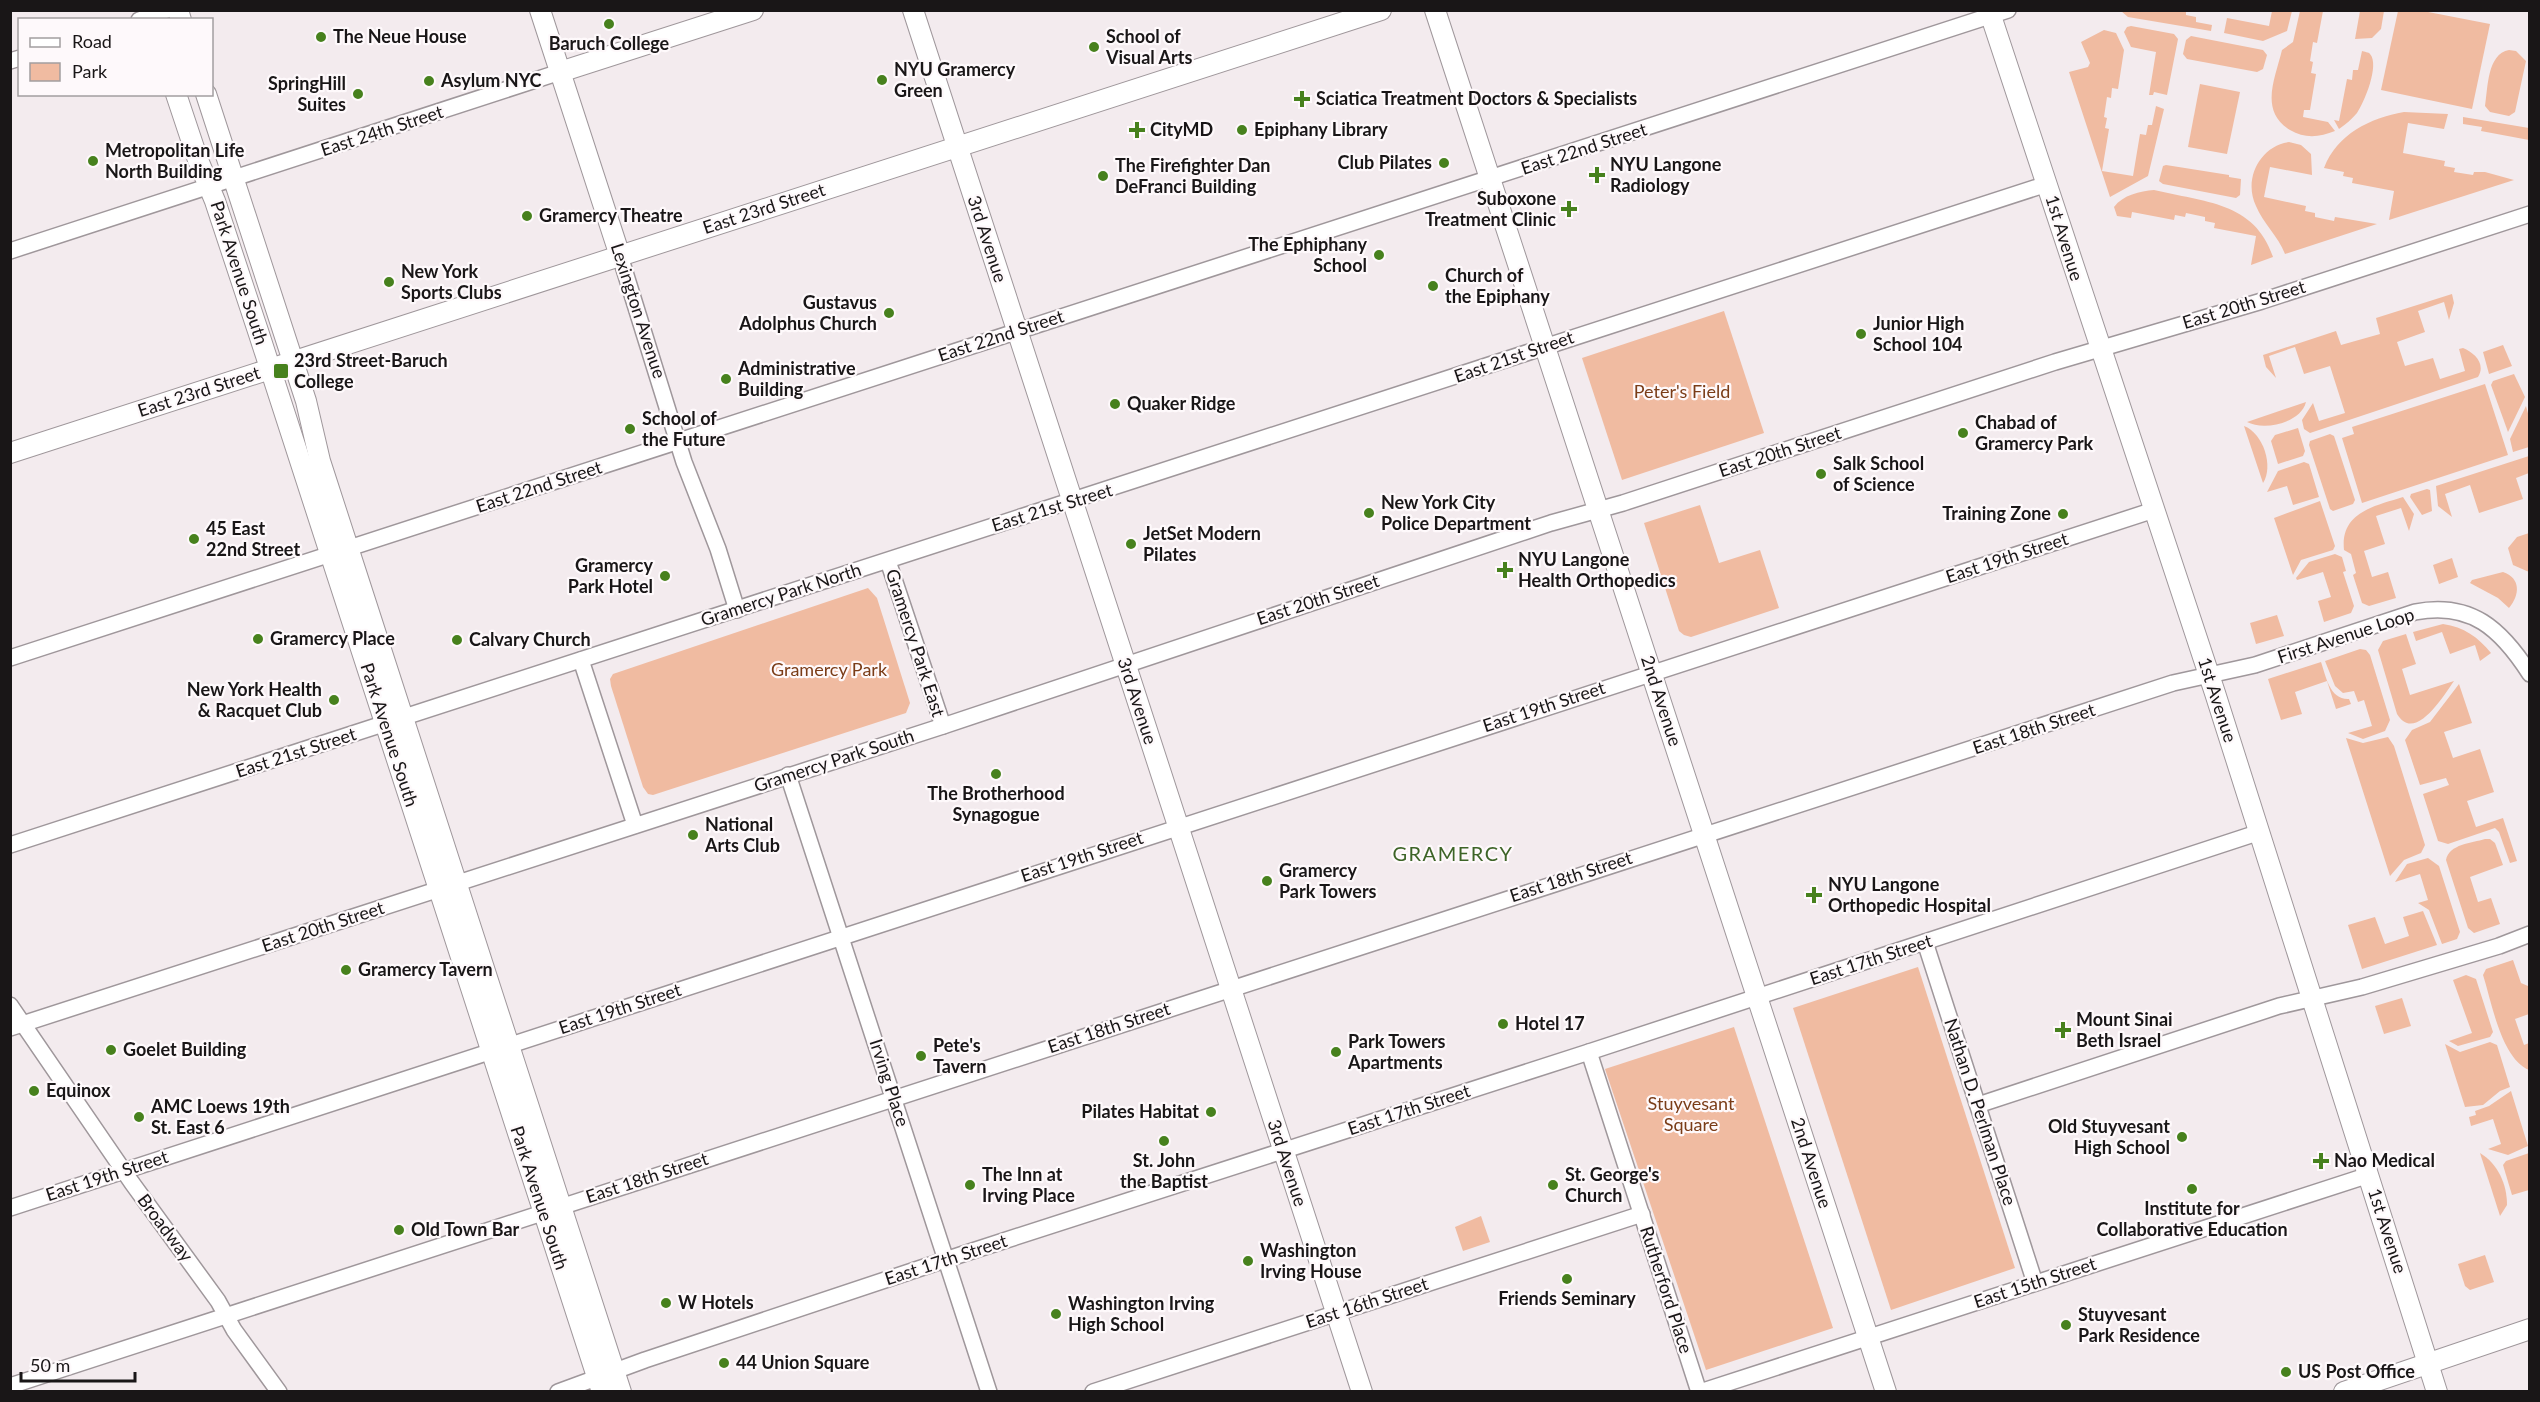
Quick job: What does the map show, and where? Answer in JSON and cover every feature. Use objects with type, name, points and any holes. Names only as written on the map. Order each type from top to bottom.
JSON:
[{"type":"main road","name":"Lexington Avenue","points":[[540,10],[620,256]]},
{"type":"main road","name":"East 24th Street","points":[[560,72],[753,10]]},
{"type":"main road","name":"3rd Avenue","points":[[913,10],[1362,1392]]},
{"type":"main road","name":"East 23rd Street","points":[[10,453],[1381,10]]},
{"type":"main road","name":"2nd Avenue","points":[[1435,10],[1886,1392]]},
{"type":"main road","name":"1st Avenue","points":[[1996,12],[2100,349],[2260,832],[2437,1392]]},
{"type":"main road","name":"Park Avenue South","points":[[177,96],[270,369],[340,552],[553,1209],[605,1380],[621,1392]]},
{"type":"main road","name":"Park Avenue South","points":[[207,96],[293,362],[320,461],[340,552]]},
{"type":"main road","points":[[2343,1392],[2529,1329]]},
{"type":"street","name":"East 22nd Street","points":[[10,658],[1449,190],[1490,179],[1996,12]]},
{"type":"street","name":"East 24th Street","points":[[10,251],[210,188],[560,72]]},
{"type":"street","name":"East 21st Street","points":[[980,530],[2048,184]]},
{"type":"street","name":"East 20th Street","points":[[1033,696],[1598,510],[2100,349],[2262,301],[2529,213]]},
{"type":"street","name":"Lexington Avenue","points":[[620,256],[679,441],[738,610]]},
{"type":"street","name":"East 19th Street","points":[[10,1208],[2154,510]]},
{"type":"street","name":"Gramercy Park North","points":[[581,660],[980,530]]},
{"type":"street","name":"Gramercy Park East","points":[[888,561],[943,726]]},
{"type":"street","name":"First Avenue Loop","points":[[2209,675],[2255,665],[2415,612],[2433,609],[2455,609],[2485,623],[2510,646],[2529,674]]},
{"type":"street","name":"East 21st Street","points":[[10,845],[581,660]]},
{"type":"street","points":[[581,660],[635,825]]},
{"type":"street","name":"East 18th Street","points":[[10,1386],[2173,683],[2209,675]]},
{"type":"street","name":"Gramercy Park South","points":[[635,825],[1033,696]]},
{"type":"street","name":"Irving Place","points":[[788,775],[988,1392]]},
{"type":"street","name":"East 20th Street","points":[[17,1026],[635,825]]},
{"type":"street","name":"East 17th Street","points":[[558,1392],[605,1380],[946,1260],[2260,832]]},
{"type":"street","points":[[1978,1105],[2279,1006],[2362,987],[2499,946],[2529,934]]},
{"type":"street","name":"Nathan D. Perlman Place","points":[[1924,942],[2035,1283]]},
{"type":"street","name":"Broadway","points":[[10,1005],[17,1026],[218,1301],[234,1330],[279,1392]]},
{"type":"street","name":"Rutherford Place","points":[[1589,1052],[1699,1392]]},
{"type":"street","name":"East 15th Street","points":[[1699,1392],[2369,1175]]},
{"type":"street","name":"East 16th Street","points":[[1093,1392],[1642,1214]]},
{"type":"green space","points":[[2121,11],[2186,11],[2186,15],[2196,17],[2196,22],[2212,25],[2211,31],[2128,17]]},
{"type":"green space","points":[[2272,11],[2292,11],[2287,31],[2263,41],[2224,33],[2227,18],[2269,26]]},
{"type":"green space","points":[[2300,11],[2323,11],[2317,43],[2313,42],[2310,61],[2313,62],[2311,73],[2316,74],[2310,110],[2304,110],[2303,117],[2328,122],[2335,131],[2324,135],[2307,136],[2290,130],[2280,122],[2272,104],[2273,83],[2282,50],[2293,42]]},
{"type":"green space","points":[[2360,11],[2384,11],[2381,29],[2372,38],[2355,39]]},
{"type":"green space","points":[[2398,11],[2423,11],[2490,24],[2472,109],[2381,90]]},
{"type":"green space","points":[[2127,27],[2174,34],[2178,39],[2167,95],[2154,92],[2153,95],[2149,95],[2156,52],[2131,47],[2124,32]]},
{"type":"green space","points":[[2104,30],[2116,33],[2124,50],[2118,89],[2112,88],[2111,98],[2107,97],[2104,117],[2107,118],[2105,128],[2109,129],[2102,171],[2133,176],[2140,134],[2146,135],[2148,125],[2152,125],[2156,106],[2164,109],[2148,176],[2110,197],[2069,72],[2088,67],[2090,63],[2081,42]]},
{"type":"green space","points":[[2191,36],[2263,50],[2267,55],[2263,69],[2257,72],[2187,59],[2183,54],[2186,40]]},
{"type":"green space","points":[[2509,50],[2516,51],[2526,61],[2515,112],[2509,116],[2490,112],[2485,106],[2488,81],[2496,58]]},
{"type":"green space","points":[[2362,51],[2369,53],[2373,59],[2370,84],[2357,113],[2339,129],[2334,120],[2339,121],[2347,79],[2352,80],[2353,70],[2358,70]]},
{"type":"green space","points":[[2200,84],[2240,92],[2227,154],[2188,147]]},
{"type":"green space","points":[[2404,112],[2448,114],[2444,129],[2408,123],[2403,153],[2445,161],[2444,166],[2455,168],[2454,172],[2473,175],[2474,172],[2485,172],[2514,180],[2389,220],[2394,191],[2352,183],[2353,178],[2343,176],[2344,172],[2324,168],[2337,146],[2356,130],[2379,118]]},
{"type":"green space","points":[[2463,117],[2529,128],[2529,140],[2481,131],[2482,127],[2463,124]]},
{"type":"green space","points":[[2289,142],[2301,145],[2311,154],[2312,175],[2270,167],[2264,197],[2306,206],[2305,211],[2315,213],[2315,217],[2334,221],[2335,217],[2377,224],[2285,254],[2256,206],[2252,196],[2252,185],[2253,175],[2262,157],[2279,145]]},
{"type":"green space","points":[[2163,166],[2241,179],[2240,195],[2236,198],[2163,184],[2159,181]]},
{"type":"green space","points":[[2154,190],[2209,202],[2241,215],[2254,225],[2265,239],[2273,257],[2251,265],[2256,236],[2214,228],[2215,223],[2205,221],[2205,217],[2186,213],[2185,217],[2175,215],[2174,220],[2132,212],[2131,218],[2117,216],[2114,207],[2122,199]]},
{"type":"green space","points":[[2452,294],[2454,303],[2449,320],[2444,302],[2418,311],[2425,332],[2397,342],[2405,366],[2433,358],[2440,379],[2465,371],[2459,349],[2463,348],[2472,353],[2480,363],[2478,377],[2310,433],[2304,429],[2302,420],[2313,403],[2319,421],[2345,413],[2330,366],[2304,374],[2295,347],[2269,356],[2276,378],[2266,367],[2263,355],[2336,331],[2341,345],[2380,334],[2376,318]]},
{"type":"green space","name":"Peter's Field","points":[[1724,311],[1764,433],[1622,480],[1582,358]]},
{"type":"green space","points":[[2503,345],[2512,366],[2489,374],[2483,352]]},
{"type":"green space","points":[[2514,374],[2525,397],[2508,432],[2491,385],[2493,381]]},
{"type":"green space","points":[[2485,384],[2508,455],[2362,503],[2342,438],[2354,434],[2352,427]]},
{"type":"green space","points":[[2306,402],[2303,409],[2290,420],[2263,426],[2247,422]]},
{"type":"green space","points":[[2526,406],[2529,417],[2529,447],[2513,452],[2510,439]]},
{"type":"green space","points":[[2244,426],[2257,435],[2265,451],[2267,468],[2263,483]]},
{"type":"green space","points":[[2298,428],[2305,451],[2303,456],[2278,464],[2271,441],[2275,435]]},
{"type":"green space","points":[[2330,434],[2334,436],[2355,500],[2353,504],[2333,511],[2330,509],[2309,445],[2310,441]]},
{"type":"green space","points":[[2529,456],[2529,473],[2516,478],[2523,499],[2479,513],[2470,485],[2445,494],[2452,517],[2438,506],[2436,486]]},
{"type":"green space","points":[[2304,462],[2309,464],[2319,497],[2293,505],[2287,486],[2267,492],[2278,471]]},
{"type":"green space","points":[[2430,490],[2432,511],[2422,515],[2410,497],[2411,494]]},
{"type":"green space","points":[[2403,497],[2414,514],[2409,531],[2401,508],[2376,516],[2385,544],[2364,551],[2372,577],[2388,572],[2396,598],[2369,606],[2362,603],[2353,575],[2356,573],[2351,554],[2344,550],[2344,537],[2354,519],[2362,513]]},
{"type":"green space","points":[[2320,501],[2335,546],[2333,550],[2301,560],[2293,575],[2274,518]]},
{"type":"green space","points":[[1700,505],[1719,563],[1760,550],[1779,608],[1691,637],[1679,631],[1644,523]]},
{"type":"green space","points":[[2530,533],[2529,572],[2513,565],[2508,548],[2517,537]]},
{"type":"green space","points":[[2335,554],[2342,557],[2346,571],[2343,572],[2354,606],[2351,613],[2324,622],[2318,601],[2331,597],[2323,572],[2297,580],[2296,578],[2309,562]]},
{"type":"green space","points":[[2452,558],[2458,577],[2439,584],[2433,565]]},
{"type":"green space","points":[[2503,572],[2513,578],[2517,587],[2515,598],[2509,608],[2498,598],[2470,583],[2472,580]]},
{"type":"green space","name":"Gramercy Park","points":[[868,588],[877,598],[910,703],[906,713],[653,795],[648,794],[643,787],[611,686],[610,679],[613,674]]},
{"type":"green space","points":[[2277,615],[2284,636],[2256,644],[2250,623]]},
{"type":"green space","points":[[2443,624],[2470,634],[2491,653],[2480,661],[2475,645],[2450,654],[2442,632],[2416,641],[2413,632]]},
{"type":"green space","points":[[2406,634],[2416,664],[2402,669],[2410,695],[2454,681],[2428,714],[2412,723],[2404,722],[2397,714],[2378,650],[2383,641]]},
{"type":"green space","points":[[2360,649],[2366,650],[2370,655],[2390,720],[2385,731],[2363,739],[2348,733],[2372,726],[2364,700],[2358,702],[2354,691],[2343,693],[2335,686],[2325,661]]},
{"type":"green space","points":[[2321,662],[2327,681],[2295,692],[2302,714],[2281,720],[2268,679]]},
{"type":"green space","points":[[2327,681],[2337,696],[2349,699],[2351,704],[2336,709]]},
{"type":"green space","points":[[2459,684],[2472,723],[2444,732],[2453,758],[2480,749],[2494,792],[2467,801],[2476,827],[2503,818],[2517,861],[2510,863],[2499,832],[2495,828],[2448,844],[2438,841],[2423,794],[2449,785],[2446,778],[2420,785],[2405,740],[2412,730],[2430,722]]},
{"type":"green space","points":[[2388,737],[2394,746],[2425,845],[2421,853],[2404,860],[2390,876],[2346,738],[2363,743]]},
{"type":"green space","points":[[2490,839],[2495,843],[2503,865],[2470,877],[2478,902],[2491,898],[2500,924],[2474,933],[2468,928],[2446,860],[2456,847]]},
{"type":"green space","points":[[2428,858],[2439,866],[2460,932],[2457,939],[2442,944],[2429,910],[2418,903],[2428,900],[2420,874],[2395,882],[2407,864]]},
{"type":"green space","points":[[2423,911],[2437,945],[2362,969],[2348,925],[2375,917],[2385,944],[2409,936],[2403,917]]},
{"type":"green space","points":[[2513,960],[2521,983],[2528,986],[2529,1014],[2515,1019],[2524,1045],[2529,1043],[2529,1070],[2519,1064],[2505,1042],[2483,975],[2486,969]]},
{"type":"green space","points":[[1918,967],[2015,1268],[1891,1310],[1793,1008]]},
{"type":"green space","points":[[2466,975],[2476,979],[2493,1032],[2490,1037],[2458,1046],[2449,1041],[2472,1033],[2453,980]]},
{"type":"green space","points":[[2402,998],[2411,1026],[2384,1034],[2375,1006]]},
{"type":"green space","name":"Stuyvesant Square","points":[[1734,1027],[1833,1328],[1706,1370],[1605,1069]]},
{"type":"green space","points":[[2490,1042],[2497,1045],[2510,1087],[2500,1091],[2483,1105],[2465,1107],[2445,1044],[2460,1052]]},
{"type":"green space","points":[[2511,1091],[2528,1146],[2508,1155],[2488,1149],[2501,1144],[2493,1119],[2471,1126],[2469,1117],[2476,1115],[2475,1111],[2489,1106]]},
{"type":"green space","points":[[2480,1153],[2492,1163],[2503,1182],[2507,1205],[2500,1216]]},
{"type":"green space","points":[[2529,1153],[2529,1190],[2512,1195],[2503,1165],[2506,1161]]},
{"type":"green space","points":[[1481,1216],[1490,1242],[1463,1251],[1455,1227]]},
{"type":"green space","points":[[2485,1255],[2494,1282],[2470,1290],[2465,1286],[2458,1264]]},
{"type":"place","name":"Baruch College","points":[[609,24]]},
{"type":"place","name":"The Neue House","points":[[321,37]]},
{"type":"place","name":"School of Visual Arts","points":[[1094,47]]},
{"type":"place","name":"NYU Gramercy Green","points":[[882,80]]},
{"type":"place","name":"Asylum NYC","points":[[429,81]]},
{"type":"place","name":"SpringHill Suites","points":[[358,94]]},
{"type":"place","name":"Sciatica Treatment Doctors & Specialists","points":[[1302,99]]},
{"type":"place","name":"CityMD","points":[[1137,130]]},
{"type":"place","name":"Epiphany Library","points":[[1242,130]]},
{"type":"place","name":"Metropolitan Life North Building","points":[[93,161]]},
{"type":"place","name":"Club Pilates","points":[[1444,163]]},
{"type":"place","name":"NYU Langone Radiology","points":[[1597,175]]},
{"type":"place","name":"The Firefighter Dan DeFranci Building","points":[[1103,176]]},
{"type":"place","name":"Suboxone Treatment Clinic","points":[[1569,209]]},
{"type":"place","name":"Gramercy Theatre","points":[[527,216]]},
{"type":"place","name":"The Ephiphany School","points":[[1379,255]]},
{"type":"place","name":"New York Sports Clubs","points":[[389,282]]},
{"type":"place","name":"Church of the Epiphany","points":[[1433,286]]},
{"type":"place","name":"Gustavus Adolphus Church","points":[[889,313]]},
{"type":"place","name":"Junior High School 104","points":[[1861,334]]},
{"type":"place","name":"23rd Street-Baruch College","points":[[281,371]]},
{"type":"place","name":"Administrative Building","points":[[726,379]]},
{"type":"place","name":"Quaker Ridge","points":[[1115,404]]},
{"type":"place","name":"School of the Future","points":[[630,429]]},
{"type":"place","name":"Chabad of Gramercy Park","points":[[1963,433]]},
{"type":"place","name":"Salk School of Science","points":[[1821,474]]},
{"type":"place","name":"New York City Police Department","points":[[1369,513]]},
{"type":"place","name":"Training Zone","points":[[2063,514]]},
{"type":"place","name":"45 East 22nd Street","points":[[194,539]]},
{"type":"place","name":"JetSet Modern Pilates","points":[[1131,544]]},
{"type":"place","name":"NYU Langone Health Orthopedics","points":[[1505,570]]},
{"type":"place","name":"Gramercy Park Hotel","points":[[665,576]]},
{"type":"place","name":"Gramercy Place","points":[[258,639]]},
{"type":"place","name":"Calvary Church","points":[[457,640]]},
{"type":"place","name":"New York Health & Racquet Club","points":[[334,700]]},
{"type":"place","name":"The Brotherhood Synagogue","points":[[996,774]]},
{"type":"place","name":"National Arts Club","points":[[693,835]]},
{"type":"place","name":"Gramercy Park Towers","points":[[1267,881]]},
{"type":"place","name":"NYU Langone Orthopedic Hospital","points":[[1814,895]]},
{"type":"place","name":"Gramercy Tavern","points":[[346,970]]},
{"type":"place","name":"Hotel 17","points":[[1503,1024]]},
{"type":"place","name":"Mount Sinai Beth Israel","points":[[2063,1030]]},
{"type":"place","name":"Goelet Building","points":[[111,1050]]},
{"type":"place","name":"Park Towers Apartments","points":[[1336,1052]]},
{"type":"place","name":"Pete's Tavern","points":[[921,1056]]},
{"type":"place","name":"Equinox","points":[[34,1091]]},
{"type":"place","name":"Pilates Habitat","points":[[1211,1112]]},
{"type":"place","name":"AMC Loews 19th St. East 6","points":[[139,1117]]},
{"type":"place","name":"Old Stuyvesant High School","points":[[2182,1137]]},
{"type":"place","name":"St. John the Baptist","points":[[1164,1141]]},
{"type":"place","name":"Nao Medical","points":[[2321,1161]]},
{"type":"place","name":"The Inn at Irving Place","points":[[970,1185]]},
{"type":"place","name":"St. George's Church","points":[[1553,1185]]},
{"type":"place","name":"Institute for Collaborative Education","points":[[2192,1189]]},
{"type":"place","name":"Old Town Bar","points":[[399,1230]]},
{"type":"place","name":"Washington Irving House","points":[[1248,1261]]},
{"type":"place","name":"Friends Seminary","points":[[1567,1279]]},
{"type":"place","name":"W Hotels","points":[[666,1303]]},
{"type":"place","name":"Washington Irving High School","points":[[1056,1314]]},
{"type":"place","name":"Stuyvesant Park Residence","points":[[2066,1325]]},
{"type":"place","name":"44 Union Square","points":[[724,1363]]},
{"type":"place","name":"US Post Office","points":[[2286,1372]]},
{"type":"district","name":"GRAMERCY","points":[[1453,854]]}]
